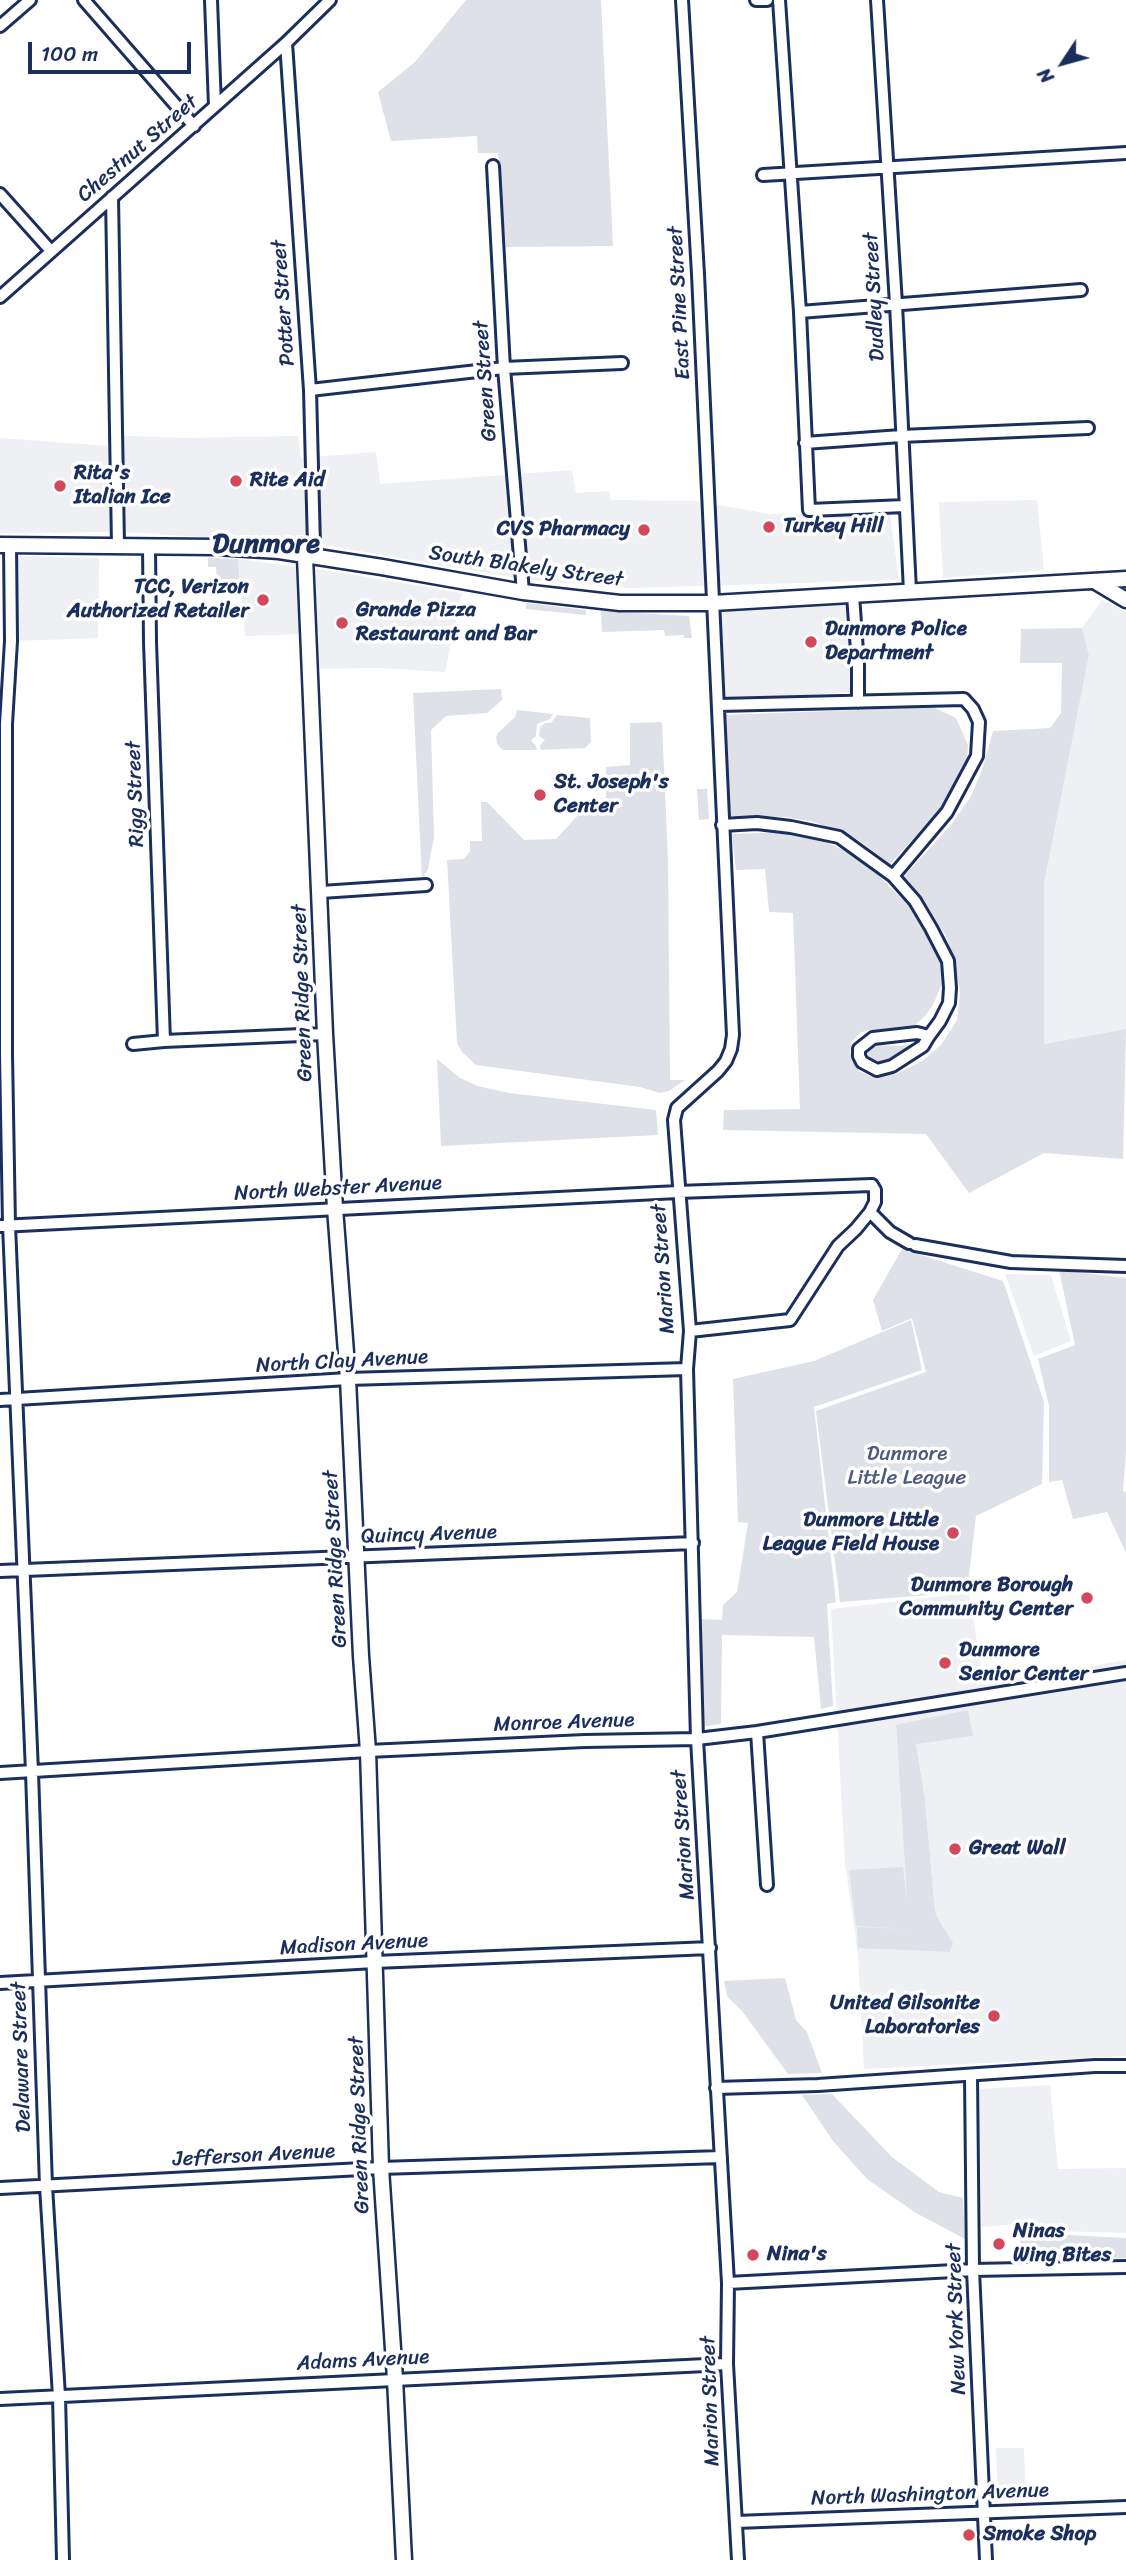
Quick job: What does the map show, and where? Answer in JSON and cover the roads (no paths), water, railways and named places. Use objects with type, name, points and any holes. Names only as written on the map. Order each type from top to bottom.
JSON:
[{"type":"main road","name":"South Blakely Street","points":[[5,545],[216,547],[279,551],[523,592],[620,603],[713,603],[1126,579]]},
{"type":"main road","name":"Green Ridge Street","points":[[305,557],[334,1208],[348,1379],[368,1751],[381,2168],[396,2379],[404,2560]]},
{"type":"main road","points":[[1096,582],[1126,600]]},
{"type":"street","points":[[0,26],[30,0]]},
{"type":"street","points":[[84,0],[194,126]]},
{"type":"street","points":[[211,0],[215,106]]},
{"type":"street","name":"Chestnut Street","points":[[0,297],[194,126],[330,0]]},
{"type":"street","name":"East Pine Street","points":[[677,1108],[718,1070],[731,1049],[733,1035],[698,274],[682,0]]},
{"type":"street","points":[[756,0],[767,0]]},
{"type":"street","points":[[779,0],[800,312],[809,510],[905,506]]},
{"type":"street","name":"Dudley Street","points":[[877,0],[910,591]]},
{"type":"street","name":"Potter Street","points":[[286,43],[310,390],[314,546],[305,557]]},
{"type":"street","points":[[763,174],[1126,153]]},
{"type":"street","name":"Green Street","points":[[492,166],[504,368],[523,592]]},
{"type":"street","points":[[0,194],[51,251]]},
{"type":"street","points":[[112,197],[118,545]]},
{"type":"street","points":[[800,312],[1081,290]]},
{"type":"street","points":[[310,390],[504,368],[622,363]]},
{"type":"street","points":[[805,443],[1088,428]]},
{"type":"street","name":"Delaware Street","points":[[5,545],[11,641],[3,724],[4,1225],[16,1399],[38,1981],[59,2396],[63,2560]]},
{"type":"street","name":"Rigg Street","points":[[149,546],[164,1041]]},
{"type":"street","points":[[853,595],[858,646],[858,702]]},
{"type":"street","points":[[719,705],[964,699],[979,722],[977,755],[947,813],[893,876]]},
{"type":"street","points":[[722,825],[780,825],[839,837],[893,876],[915,901],[948,961],[949,1003],[923,1046],[892,1066],[877,1070],[867,1067],[859,1056],[859,1049],[873,1038],[917,1034],[929,1036]]},
{"type":"street","points":[[321,892],[426,886]]},
{"type":"street","points":[[133,1044],[325,1034]]},
{"type":"street","name":"Marion Street","points":[[677,1108],[674,1121],[678,1192],[690,1331],[687,1369],[697,1739],[728,2283],[727,2364],[738,2560]]},
{"type":"street","name":"North Webster Avenue","points":[[4,1225],[867,1184],[872,1185],[874,1190],[875,1202],[870,1212]]},
{"type":"street","points":[[690,1331],[790,1320],[838,1246],[870,1212],[890,1232],[912,1244],[1011,1262],[1126,1266]]},
{"type":"street","name":"North Clay Avenue","points":[[0,1400],[348,1379],[687,1369]]},
{"type":"street","name":"Quincy Avenue","points":[[0,1571],[693,1543]]},
{"type":"street","name":"Monroe Avenue","points":[[0,1773],[368,1751],[697,1739],[757,1732],[1126,1673]]},
{"type":"street","points":[[757,1732],[768,1885]]},
{"type":"street","name":"Madison Avenue","points":[[0,1983],[375,1962],[710,1948]]},
{"type":"street","points":[[716,2088],[818,2085],[1126,2066]]},
{"type":"street","name":"New York Street","points":[[971,2076],[973,2270],[986,2560]]},
{"type":"street","name":"Jefferson Avenue","points":[[0,2188],[381,2168],[721,2157]]},
{"type":"street","points":[[728,2283],[973,2270],[1126,2267]]},
{"type":"street","name":"Adams Avenue","points":[[0,2399],[727,2364]]},
{"type":"street","name":"North Washington Avenue","points":[[736,2522],[1126,2507]]},
{"type":"place","name":"Rite Aid","points":[[236,481]]},
{"type":"place","name":"Rita's Italian Ice","points":[[60,486]]},
{"type":"place","name":"Turkey Hill","points":[[769,527]]},
{"type":"place","name":"CVS Pharmacy","points":[[644,530]]},
{"type":"place","name":"TCC, Verizon Authorized Retailer","points":[[263,600]]},
{"type":"place","name":"Grande Pizza Restaurant and Bar","points":[[342,623]]},
{"type":"place","name":"Dunmore Police Department","points":[[811,642]]},
{"type":"place","name":"St. Joseph's Center","points":[[540,795]]},
{"type":"place","name":"Dunmore Little League Field House","points":[[953,1533]]},
{"type":"place","name":"Dunmore Borough Community Center","points":[[1087,1598]]},
{"type":"place","name":"Dunmore Senior Center","points":[[945,1663]]},
{"type":"place","name":"Great Wall","points":[[955,1849]]},
{"type":"place","name":"United Gilsonite Laboratories","points":[[994,2016]]},
{"type":"place","name":"Ninas Wing Bites","points":[[999,2244]]},
{"type":"place","name":"Nina's","points":[[753,2255]]},
{"type":"place","name":"Smoke Shop","points":[[969,2535]]},
{"type":"district","name":"Dunmore","points":[[266,545]]},
{"type":"park label","name":"Dunmore Little League","points":[[907,1467]]}]
